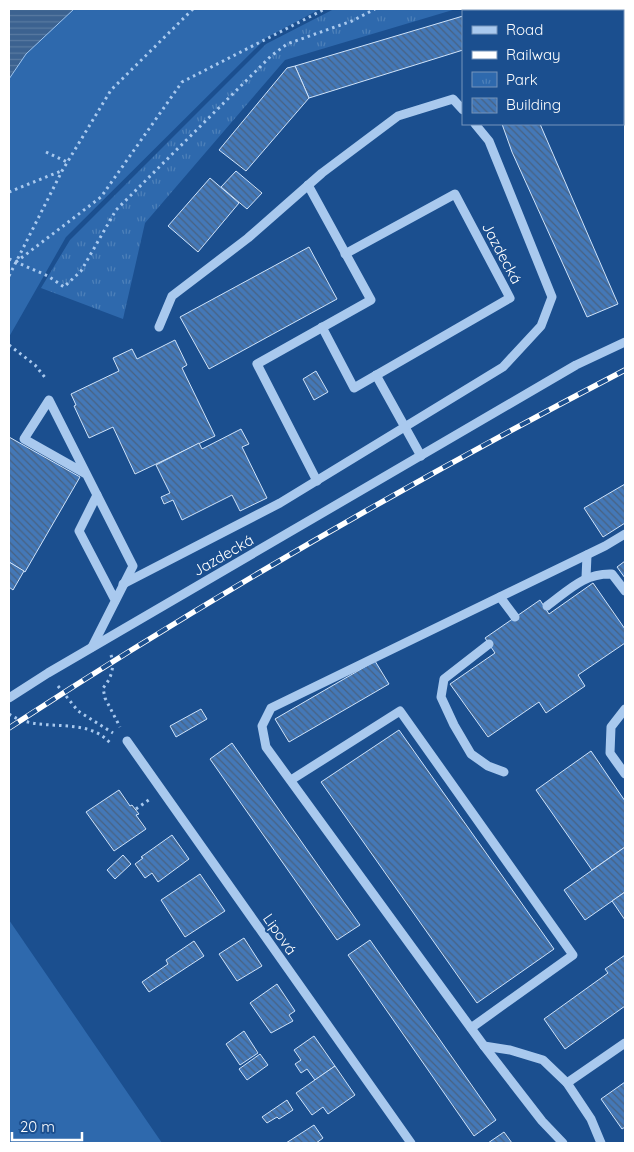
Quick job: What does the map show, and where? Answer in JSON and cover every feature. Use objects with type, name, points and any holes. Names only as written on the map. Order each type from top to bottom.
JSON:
[{"type":"street","points":[[159,327],[172,296],[248,238],[308,186],[398,116],[454,99],[462,109]]},
{"type":"street","name":"Jazdecká","points":[[124,584],[280,503],[405,428],[503,367],[541,326],[552,297],[489,141],[476,125]]},
{"type":"street","points":[[308,186],[371,300],[257,364],[317,481]]},
{"type":"street","name":"Jazdecká","points":[[322,327],[354,388],[510,298],[455,194],[345,254]]},
{"type":"street","name":"Jazdecká","points":[[9,698],[92,647],[576,365],[625,342]]},
{"type":"street","points":[[376,375],[421,456]]},
{"type":"street","points":[[86,474],[24,439],[49,400],[133,566],[92,647]]},
{"type":"street","points":[[97,495],[79,531],[115,600]]},
{"type":"street","points":[[563,1143],[542,1121],[484,1046],[266,747],[262,726],[271,708],[587,555],[625,534]]},
{"type":"street","points":[[586,578],[587,555]]},
{"type":"street","points":[[548,606],[586,578],[600,574],[612,574],[625,592]]},
{"type":"street","points":[[500,597],[515,617]]},
{"type":"street","points":[[489,644],[444,679],[441,698],[471,754],[488,766],[504,772]]},
{"type":"street","points":[[625,709],[611,727],[610,753],[625,774]]},
{"type":"street","points":[[291,780],[400,711],[573,955],[471,1028]]},
{"type":"street","name":"Lipová","points":[[127,741],[411,1143]]},
{"type":"street","points":[[567,1083],[625,1043]]},
{"type":"street","points":[[484,1046],[510,1050],[542,1060],[567,1083],[591,1119],[601,1143]]},
{"type":"path","points":[[9,276],[62,171],[111,90],[193,9]]},
{"type":"path","points":[[16,262],[101,197],[182,82],[325,9]]},
{"type":"path","points":[[9,259],[48,276],[64,287],[81,271],[116,210],[270,56],[287,44],[352,21],[375,9]]},
{"type":"path","points":[[46,152],[67,162]]},
{"type":"path","points":[[9,192],[62,171]]},
{"type":"path","points":[[9,345],[35,365],[47,380]]},
{"type":"path","points":[[109,650],[113,661],[111,679],[103,688],[105,698],[127,741]]},
{"type":"path","points":[[56,684],[78,711],[127,741]]},
{"type":"path","points":[[9,714],[20,721],[97,732],[108,740],[116,750]]},
{"type":"path","points":[[136,809],[150,799]]},
{"type":"green space","points":[[74,9],[320,9],[266,38],[66,237],[9,337],[9,79],[26,54]]},
{"type":"green space","points":[[334,9],[456,9],[285,60],[145,223],[123,319],[41,288],[70,240],[266,44]]},
{"type":"green space","points":[[9,920],[162,1143],[9,1143]]},
{"type":"shaded area","points":[[9,9],[74,9],[26,54],[9,79]]},
{"type":"building","points":[[462,16],[462,50],[309,98],[295,66]]},
{"type":"building","points":[[295,66],[309,98],[246,171],[219,150],[287,68]]},
{"type":"building","points":[[502,125],[540,125],[618,304],[587,317],[512,152]]},
{"type":"building","points":[[236,171],[262,193],[247,209],[221,187]]},
{"type":"building","points":[[210,178],[239,203],[198,252],[168,226]]},
{"type":"building","points":[[309,247],[337,299],[209,369],[180,317]]},
{"type":"building","points":[[175,340],[187,365],[182,368],[215,436],[135,474],[113,427],[89,438],[74,406],[76,405],[71,394],[119,371],[113,358],[132,349],[137,359]]},
{"type":"building","points":[[316,371],[328,392],[314,400],[303,379]]},
{"type":"building","points":[[241,429],[249,444],[242,447],[267,498],[240,511],[232,495],[182,520],[173,500],[164,504],[161,497],[170,493],[156,465],[199,443],[202,449]]},
{"type":"building","points":[[9,437],[80,477],[25,572],[9,562]]},
{"type":"building","points":[[625,484],[625,523],[603,537],[584,508]]},
{"type":"building","points":[[625,561],[625,578],[617,567]]},
{"type":"building","points":[[9,562],[24,571],[13,590],[9,587]]},
{"type":"building","points":[[593,583],[625,629],[625,643],[578,675],[585,686],[546,713],[539,702],[488,737],[450,684],[495,653],[485,638],[540,600],[549,614]]},
{"type":"building","points":[[375,661],[389,684],[289,742],[275,719]]},
{"type":"building","points":[[201,709],[207,719],[176,737],[170,726]]},
{"type":"building","points":[[399,730],[554,949],[477,1003],[321,782]]},
{"type":"building","points":[[232,743],[360,925],[337,940],[210,759]]},
{"type":"building","points":[[591,751],[625,801],[625,847],[592,870],[536,790]]},
{"type":"building","points":[[119,790],[130,806],[132,805],[139,814],[136,815],[146,829],[114,851],[86,812]]},
{"type":"building","points":[[172,835],[189,859],[158,882],[152,873],[145,878],[135,864],[143,858],[141,857]]},
{"type":"building","points":[[625,847],[625,892],[585,920],[564,890]]},
{"type":"building","points":[[123,855],[131,864],[115,879],[107,870]]},
{"type":"building","points":[[200,874],[225,911],[185,937],[161,900]]},
{"type":"building","points":[[625,892],[625,920],[612,901]]},
{"type":"building","points":[[244,938],[262,966],[237,981],[219,954]]},
{"type":"building","points":[[370,940],[496,1120],[474,1136],[348,955]]},
{"type":"building","points":[[194,941],[204,956],[149,992],[142,982],[168,964],[166,960]]},
{"type":"building","points":[[625,955],[625,1006],[565,1049],[544,1019],[608,973],[605,969]]},
{"type":"building","points":[[277,984],[295,1011],[289,1015],[293,1021],[271,1033],[250,1003]]},
{"type":"building","points":[[244,1031],[258,1053],[240,1065],[226,1044]]},
{"type":"building","points":[[314,1036],[335,1066],[315,1080],[307,1069],[301,1073],[295,1064],[301,1060],[294,1050]]},
{"type":"building","points":[[260,1054],[268,1065],[247,1080],[239,1069]]},
{"type":"building","points":[[335,1066],[355,1095],[328,1114],[323,1107],[312,1115],[296,1093]]},
{"type":"building","points":[[625,1082],[625,1127],[622,1129],[601,1099]]},
{"type":"building","points":[[287,1100],[293,1110],[279,1119],[277,1117],[267,1123],[262,1117]]},
{"type":"building","points":[[314,1125],[323,1138],[316,1143],[286,1143]]},
{"type":"building","points":[[504,1132],[512,1143],[488,1143]]},
{"type":"railway","points":[[9,728],[160,633],[312,542],[468,454],[625,370]]}]
